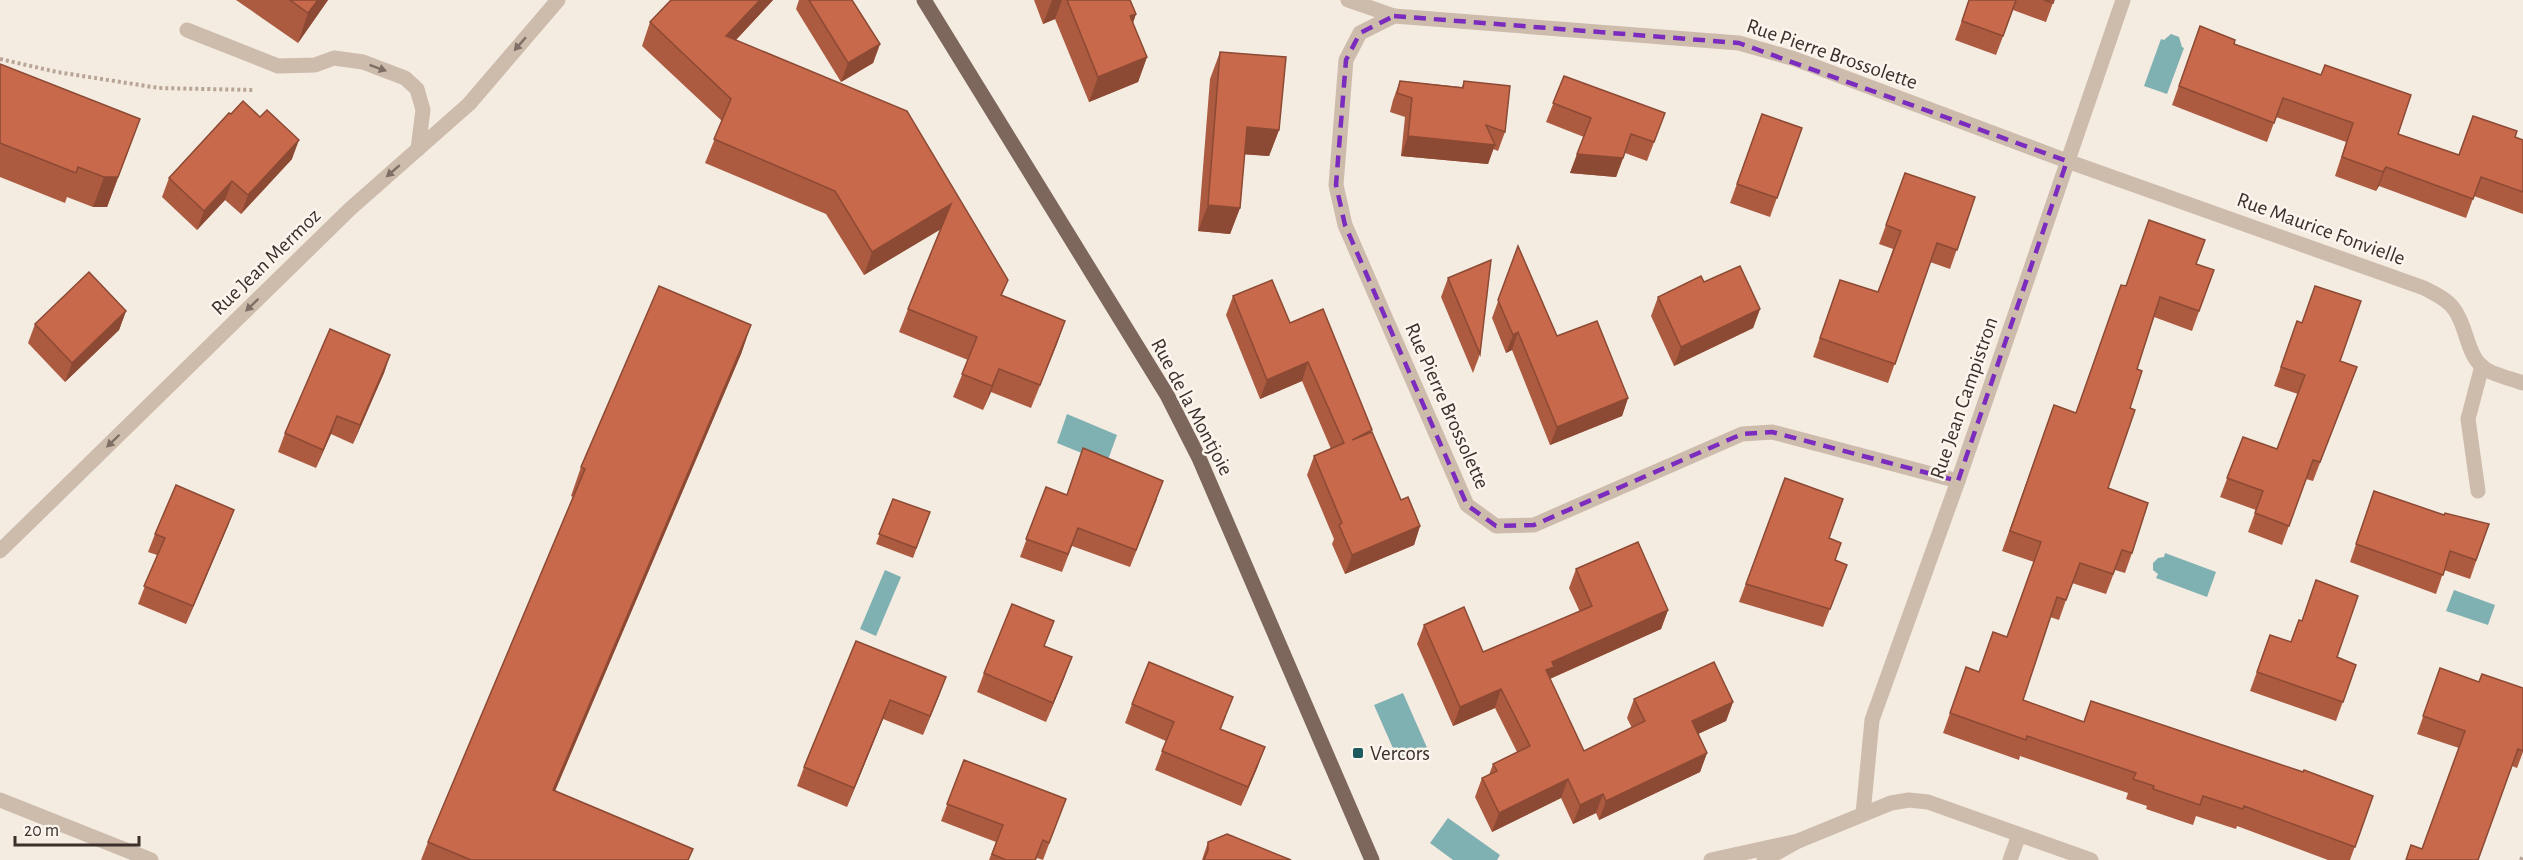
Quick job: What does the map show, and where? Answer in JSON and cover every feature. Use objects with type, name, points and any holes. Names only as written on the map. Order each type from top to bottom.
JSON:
[{"type":"main road","name":"Rue de la Montjoie","points":[[924,0],[1167,395],[1199,458],[1372,860]]},
{"type":"street","name":"Rue Jean Mermoz","points":[[0,551],[350,209],[469,104],[558,0]]},
{"type":"street","name":"Rue Pierre Brossolette","points":[[1348,0],[1394,16],[1739,43],[1795,59],[2067,162]]},
{"type":"street","name":"Rue Jean Campistron","points":[[1863,814],[1872,720],[1958,481],[2123,0]]},
{"type":"street","name":"Rue Pierre Brossolette","points":[[1394,16],[1360,33],[1346,60],[1336,185],[1345,225],[1467,506],[1496,526],[1534,525],[1742,434],[1772,432],[1958,481]]},
{"type":"street","points":[[188,30],[278,66],[315,65],[334,58],[363,62],[405,78],[417,89],[423,110],[418,149]]},
{"type":"street","name":"Rue Maurice Fonvielle","points":[[2067,162],[2424,288],[2449,303],[2456,311],[2469,346],[2482,366]]},
{"type":"street","points":[[2478,491],[2468,419],[2482,366],[2488,371],[2523,383]]},
{"type":"street","points":[[0,800],[150,860]]},
{"type":"street","points":[[1764,860],[1798,842],[1891,802],[1909,800],[1928,802],[2091,860]]},
{"type":"street","points":[[2010,860],[2019,835]]},
{"type":"street","points":[[1711,860],[1798,842]]},
{"type":"path","points":[[0,59],[57,72],[159,88],[262,90]]},
{"type":"path","points":[[2521,860],[2523,855]]},
{"type":"highlighted area","points":[[1394,16],[1739,43],[2067,161],[1958,481],[1772,432],[1742,434],[1534,525],[1496,526],[1467,505],[1345,225],[1336,185],[1346,60],[1360,33]]},
{"type":"water","points":[[2171,34],[2179,37],[2184,48],[2167,94],[2144,86],[2161,39],[2164,40]]},
{"type":"water","points":[[1067,414],[1117,435],[1105,468],[1094,458],[1057,443]]},
{"type":"water","points":[[2165,553],[2216,572],[2207,597],[2156,578],[2158,574],[2153,570],[2153,563],[2158,558],[2164,557]]},
{"type":"water","points":[[885,570],[901,577],[876,636],[860,629]]},
{"type":"water","points":[[2454,590],[2495,605],[2488,625],[2446,611]]},
{"type":"water","points":[[1403,693],[1428,750],[1399,762],[1374,705]]},
{"type":"water","points":[[1448,818],[1500,855],[1497,860],[1453,860],[1430,843]]},
{"type":"building","points":[[290,0],[318,0],[308,13]]},
{"type":"building","points":[[671,0],[760,0],[726,36],[907,111],[1008,280],[1001,295],[1065,321],[1040,385],[999,369],[992,386],[962,374],[977,337],[908,309],[951,204],[872,252],[835,191],[714,139],[731,99],[650,22]]},
{"type":"building","points":[[809,0],[852,0],[880,44],[848,63]]},
{"type":"building","points":[[1067,0],[1130,0],[1136,14],[1130,16],[1147,57],[1098,77]]},
{"type":"building","points":[[1969,0],[2016,0],[2003,36],[1962,21]]},
{"type":"building","points":[[2200,26],[2235,40],[2234,44],[2321,75],[2325,65],[2411,95],[2398,134],[2459,155],[2473,116],[2517,131],[2515,137],[2523,140],[2523,192],[2481,177],[2473,199],[2386,167],[2383,172],[2342,157],[2353,123],[2283,98],[2274,123],[2179,86]]},
{"type":"building","points":[[1220,52],[1286,57],[1279,130],[1247,127],[1240,208],[1208,205]]},
{"type":"building","points":[[0,64],[140,119],[118,177],[104,177],[78,167],[76,173],[0,143]]},
{"type":"building","points":[[1564,76],[1665,113],[1654,142],[1631,134],[1623,158],[1577,154],[1591,118],[1553,103]]},
{"type":"building","points":[[1400,81],[1463,88],[1464,81],[1510,86],[1505,132],[1486,125],[1495,145],[1408,136],[1412,98],[1397,93]]},
{"type":"building","points":[[243,101],[260,117],[267,110],[299,140],[248,195],[232,181],[204,211],[169,178]]},
{"type":"building","points":[[1762,114],[1802,128],[1777,198],[1737,184]]},
{"type":"building","points":[[1905,173],[1975,197],[1957,250],[1937,243],[1895,364],[1820,338],[1840,280],[1878,292],[1901,231],[1886,225]]},
{"type":"building","points":[[2149,220],[2205,240],[2196,264],[2214,270],[2199,311],[2160,297],[2137,369],[2142,371],[2130,408],[2135,410],[2108,488],[2148,503],[2132,553],[2122,550],[2113,574],[2080,563],[2066,600],[2057,597],[2023,700],[2084,722],[2091,701],[2303,772],[2304,770],[2373,796],[2355,847],[2244,806],[2243,809],[2203,796],[2200,805],[2153,789],[2154,786],[2133,779],[2136,773],[2027,736],[2026,740],[1950,713],[1966,667],[1979,672],[1993,632],[2007,637],[2041,542],[2010,531],[2054,405],[2076,413],[2121,285],[2126,286]]},
{"type":"building","points":[[1518,246],[1557,336],[1597,321],[1628,398],[1557,427],[1518,332],[1513,335],[1498,300]]},
{"type":"building","points":[[1491,260],[1480,354],[1448,278]]},
{"type":"building","points":[[1740,266],[1760,309],[1681,347],[1658,297],[1701,276],[1704,282]]},
{"type":"building","points":[[89,272],[126,311],[72,363],[35,324]]},
{"type":"building","points":[[1272,280],[1290,323],[1323,309],[1372,430],[1352,440],[1372,432],[1401,500],[1408,497],[1420,526],[1352,555],[1339,525],[1342,523],[1314,456],[1344,443],[1308,362],[1267,380],[1233,296]]},
{"type":"building","points":[[659,286],[751,325],[553,790],[693,849],[688,860],[471,860],[428,842],[585,469],[581,467]]},
{"type":"building","points":[[2315,286],[2361,301],[2340,361],[2357,367],[2320,462],[2313,460],[2289,526],[2255,513],[2263,491],[2227,478],[2243,437],[2277,449],[2305,375],[2281,367],[2297,321],[2302,323]]},
{"type":"building","points":[[330,329],[390,355],[360,425],[337,416],[323,450],[285,433]]},
{"type":"building","points":[[1083,448],[1163,481],[1136,550],[1078,528],[1068,554],[1026,539],[1046,487],[1067,495]]},
{"type":"building","points":[[1785,478],[1843,499],[1829,538],[1841,543],[1835,560],[1847,565],[1830,609],[1746,584]]},
{"type":"building","points":[[176,485],[234,510],[193,606],[144,586],[165,538],[155,534]]},
{"type":"building","points":[[2374,491],[2444,515],[2445,513],[2489,524],[2476,560],[2450,551],[2443,575],[2356,544]]},
{"type":"building","points":[[893,499],[930,512],[916,548],[879,534]]},
{"type":"building","points":[[1638,542],[1668,610],[1552,662],[1554,667],[1546,670],[1584,751],[1645,721],[1634,699],[1714,662],[1733,702],[1692,721],[1707,753],[1606,801],[1603,794],[1580,805],[1568,779],[1499,813],[1482,778],[1497,771],[1493,764],[1530,746],[1501,689],[1460,707],[1424,625],[1464,607],[1483,652],[1592,606],[1576,569]]},
{"type":"building","points":[[2316,580],[2358,596],[2337,657],[2356,665],[2343,702],[2257,672],[2270,635],[2291,642],[2299,620],[2302,621]]},
{"type":"building","points":[[1012,604],[1054,621],[1044,646],[1072,657],[1053,703],[984,673]]},
{"type":"building","points":[[856,641],[946,677],[930,716],[890,700],[854,788],[804,767]]},
{"type":"building","points":[[1149,662],[1233,697],[1220,729],[1265,747],[1248,787],[1162,751],[1174,722],[1132,704]]},
{"type":"building","points":[[2440,668],[2479,682],[2482,674],[2523,688],[2523,751],[2518,749],[2478,860],[2406,860],[2411,845],[2422,849],[2465,731],[2423,716]]},
{"type":"building","points":[[964,760],[1066,799],[1049,843],[1043,840],[1035,860],[1006,860],[992,854],[1003,825],[947,804]]},
{"type":"building","points":[[1227,834],[1291,860],[1204,860],[1208,842]]},
{"type":"place","name":"Vercors","points":[[1358,753]]}]
